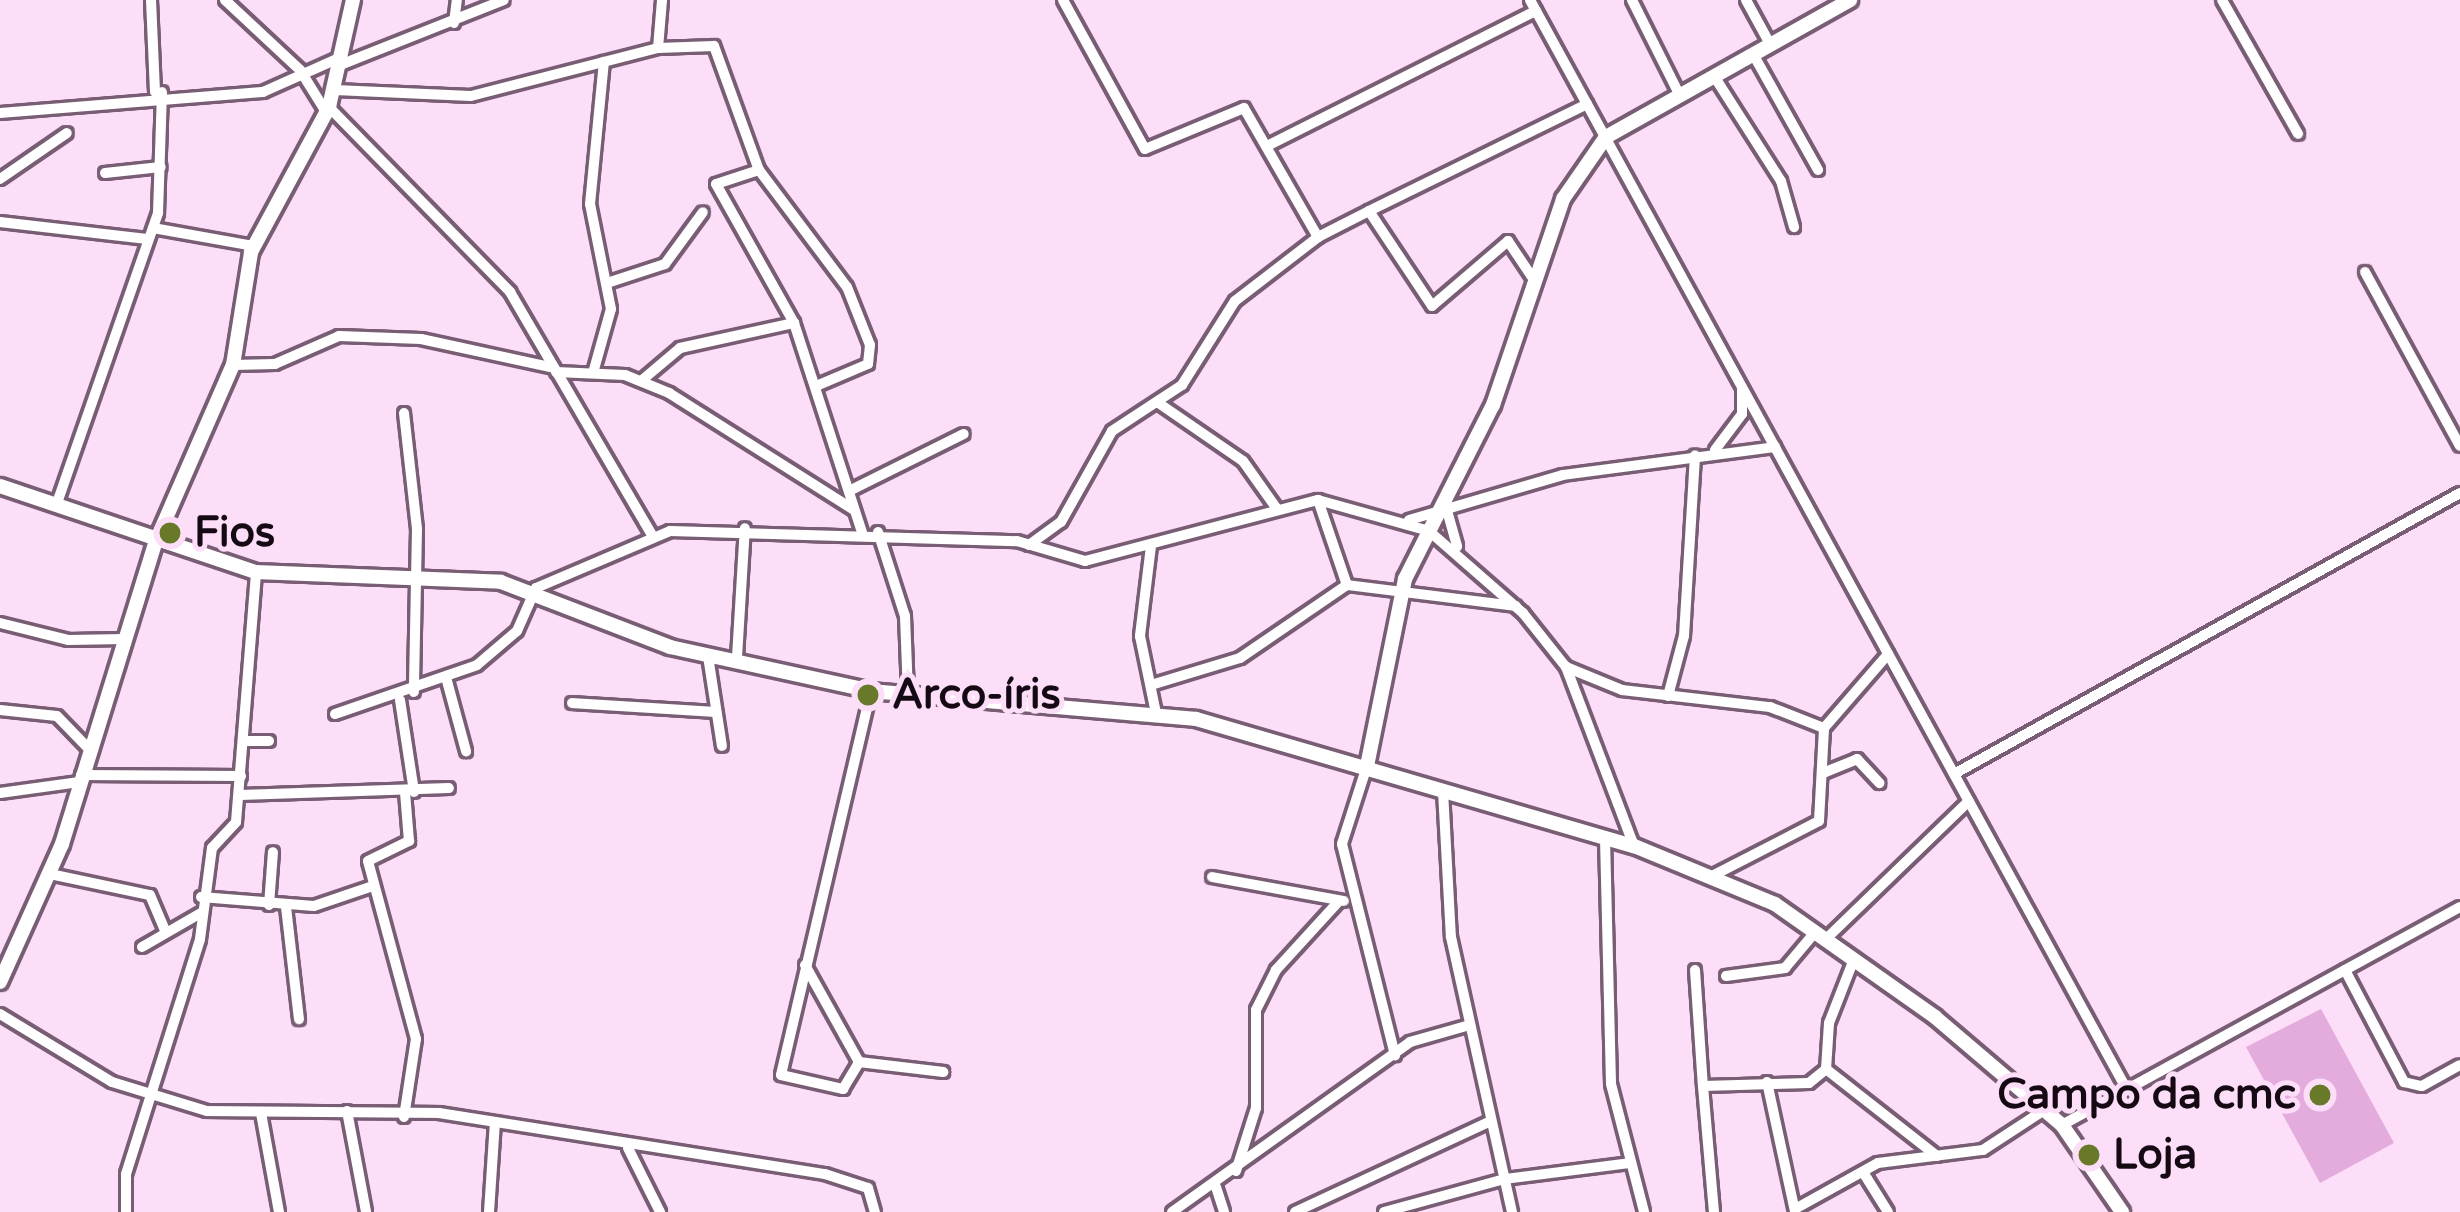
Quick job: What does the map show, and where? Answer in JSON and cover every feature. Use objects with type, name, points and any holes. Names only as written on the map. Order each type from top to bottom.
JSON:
[{"type":"street","points":[[56,506],[150,233],[161,167],[151,0]]},
{"type":"street","points":[[225,0],[300,70],[328,110],[458,232],[555,370],[652,536]]},
{"type":"street","points":[[0,982],[50,874],[156,542],[233,364],[254,246],[328,110],[353,0]]},
{"type":"street","points":[[454,23],[458,0]]},
{"type":"street","points":[[0,113],[158,92],[262,92],[300,70],[454,23],[504,0]]},
{"type":"street","points":[[658,49],[662,0]]},
{"type":"street","points":[[1063,0],[1145,149],[1234,106],[1267,146],[1318,237]]},
{"type":"street","points":[[1632,0],[1678,94]]},
{"type":"street","points":[[1746,0],[1770,44]]},
{"type":"street","points":[[1395,1054],[1344,900],[1342,836],[1367,766],[1403,591],[1493,405],[1532,277],[1563,199],[1606,137],[1850,0]]},
{"type":"street","points":[[2224,0],[2298,134]]},
{"type":"street","points":[[1267,146],[1533,5],[2127,1090]]},
{"type":"street","points":[[335,90],[471,96],[658,49],[721,51],[759,170],[847,287],[870,345],[868,364],[816,386]]},
{"type":"street","points":[[1753,54],[1818,170]]},
{"type":"street","points":[[593,373],[607,283],[590,204],[604,62]]},
{"type":"street","points":[[1714,76],[1781,181],[1794,226]]},
{"type":"street","points":[[1029,545],[1061,522],[1112,431],[1157,402],[1202,364],[1235,301],[1318,237],[1587,104]]},
{"type":"street","points":[[0,179],[68,133]]},
{"type":"street","points":[[105,173],[161,167]]},
{"type":"street","points":[[759,170],[716,184],[794,323],[862,532]]},
{"type":"street","points":[[1369,211],[1427,304],[1508,242],[1532,277]]},
{"type":"street","points":[[607,283],[665,264],[703,212]]},
{"type":"street","points":[[0,222],[254,246]]},
{"type":"street","points":[[2365,272],[2460,446]]},
{"type":"street","points":[[641,381],[680,348],[794,323]]},
{"type":"street","points":[[233,364],[275,364],[339,336],[421,339],[555,370],[641,381],[857,512]]},
{"type":"street","points":[[1715,449],[1742,414],[1742,388]]},
{"type":"street","points":[[1157,402],[1244,461],[1277,509]]},
{"type":"street","points":[[404,413],[416,576],[414,692]]},
{"type":"street","points":[[850,491],[964,434]]},
{"type":"street","points":[[1409,520],[1446,507],[1715,449],[1775,447]]},
{"type":"street","points":[[1668,696],[1684,637],[1695,455]]},
{"type":"street","points":[[0,486],[256,572],[416,576],[536,588],[708,656],[737,657],[872,692],[1156,713],[1367,766],[1634,846],[1714,875],[1855,959],[2046,1109],[2122,1212]]},
{"type":"street","points":[[1954,774],[2460,493]]},
{"type":"street","points":[[1318,500],[1347,585]]},
{"type":"street","points":[[335,714],[400,700],[447,681],[510,640],[536,588],[652,536],[745,528],[878,532],[1029,545],[1085,561],[1318,500],[1409,520],[1458,549],[1516,606],[1566,667],[1634,846]]},
{"type":"street","points":[[1446,507],[1458,549]]},
{"type":"street","points":[[737,657],[745,528]]},
{"type":"street","points":[[878,532],[905,616],[908,694]]},
{"type":"street","points":[[1151,546],[1140,636],[1156,713]]},
{"type":"street","points":[[126,1212],[201,914],[201,897],[240,795],[256,572]]},
{"type":"street","points":[[1151,685],[1240,658],[1347,585],[1516,606]]},
{"type":"street","points":[[0,622],[68,640],[125,639]]},
{"type":"street","points":[[1714,875],[1816,824],[1824,728],[1888,654]]},
{"type":"street","points":[[708,656],[722,746]]},
{"type":"street","points":[[1566,667],[1668,696],[1770,707],[1824,728]]},
{"type":"street","points":[[447,681],[466,751]]},
{"type":"street","points":[[860,1062],[843,1088],[781,1075],[872,692]]},
{"type":"street","points":[[400,700],[410,792],[409,841],[370,858],[370,887],[416,1039],[404,1117]]},
{"type":"street","points":[[572,703],[715,712]]},
{"type":"street","points":[[0,710],[57,716],[90,750]]},
{"type":"street","points":[[243,741],[269,741]]},
{"type":"street","points":[[1823,773],[1857,759],[1879,783]]},
{"type":"street","points":[[0,793],[80,778],[241,776]]},
{"type":"street","points":[[240,795],[449,788]]},
{"type":"street","points":[[1443,791],[1466,1026],[1512,1212]]},
{"type":"street","points":[[1726,976],[1786,968],[1969,801]]},
{"type":"street","points":[[1606,838],[1611,1084],[1644,1212]]},
{"type":"street","points":[[269,905],[273,852]]},
{"type":"street","points":[[50,874],[150,895],[165,930]]},
{"type":"street","points":[[1213,877],[1344,900]]},
{"type":"street","points":[[201,897],[286,907],[370,887]]},
{"type":"street","points":[[1235,1173],[1256,1108],[1256,1010],[1276,970],[1344,900]]},
{"type":"street","points":[[286,907],[299,1019]]},
{"type":"street","points":[[2062,1125],[2460,908]]},
{"type":"street","points":[[142,947],[165,930],[201,914]]},
{"type":"street","points":[[1703,1086],[1809,1083],[1826,1070],[1829,1023],[1855,959]]},
{"type":"street","points":[[805,964],[860,1062]]},
{"type":"street","points":[[1695,970],[1714,1212]]},
{"type":"street","points":[[2345,970],[2404,1082],[2422,1086],[2460,1066]]},
{"type":"street","points":[[0,1014],[152,1094],[261,1113],[347,1111],[495,1122],[628,1148],[844,1179],[868,1188],[875,1212]]},
{"type":"street","points":[[1172,1212],[1216,1187],[1395,1054],[1466,1026]]},
{"type":"street","points":[[860,1062],[944,1072]]},
{"type":"street","points":[[1826,1070],[1937,1156]]},
{"type":"street","points":[[1768,1082],[1795,1210],[1863,1172],[1983,1150],[2046,1109]]},
{"type":"street","points":[[347,1111],[366,1212]]},
{"type":"street","points":[[261,1113],[279,1212]]},
{"type":"street","points":[[1295,1212],[1491,1121]]},
{"type":"street","points":[[489,1212],[495,1122]]},
{"type":"street","points":[[628,1148],[657,1210]]},
{"type":"street","points":[[1384,1212],[1505,1179],[1630,1163]]},
{"type":"street","points":[[1863,1172],[1888,1212]]},
{"type":"street","points":[[1216,1187],[1224,1212]]},
{"type":"shaded area","name":"Campo da cmc","points":[[2321,1009],[2394,1143],[2320,1183],[2246,1047]]},
{"type":"place","name":"Fios","points":[[170,533]]},
{"type":"place","name":"Arco-íris","points":[[868,695]]},
{"type":"place","name":"Campo da cmc","points":[[2320,1095]]},
{"type":"place","name":"Loja","points":[[2089,1155]]}]
